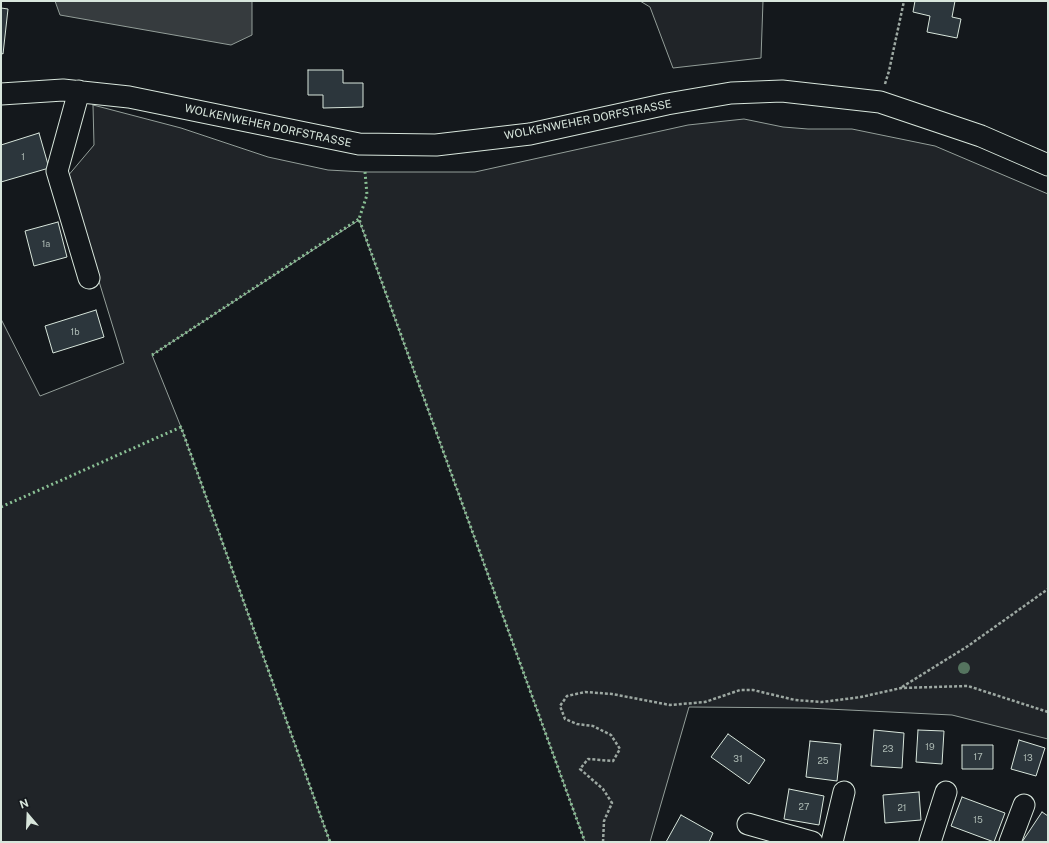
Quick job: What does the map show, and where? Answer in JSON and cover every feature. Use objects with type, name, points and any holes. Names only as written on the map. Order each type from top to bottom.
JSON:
[{"type":"street","name":"WOLKENWEHER DORFSTRASSE","points":[[1,94],[64,90],[79,91],[129,97],[359,144],[436,145],[530,134],[667,104],[731,92],[782,91],[880,102],[981,136],[1048,165]]},
{"type":"street","points":[[79,91],[57,171],[89,278]]},
{"type":"street","points":[[832,842],[844,792]]},
{"type":"street","points":[[930,842],[946,792]]},
{"type":"street","points":[[1010,842],[1024,804]]},
{"type":"street","points":[[748,824],[812,842]]},
{"type":"path","points":[[880,102],[889,72],[904,1]]},
{"type":"path","points":[[901,688],[968,646],[1048,590]]},
{"type":"path","points":[[603,842],[604,821],[612,803],[603,789],[580,769],[588,759],[613,761],[620,749],[611,735],[593,726],[577,724],[565,719],[560,706],[567,696],[585,692],[612,694],[670,705],[705,702],[740,690],[753,690],[795,700],[822,702],[861,697],[901,688],[968,686],[1048,712]]},
{"type":"shaded area","points":[[55,1],[252,1],[252,35],[231,45],[60,15]]},
{"type":"shaded area","points":[[640,1],[763,1],[761,58],[673,68],[650,7]]},
{"type":"shaded area","points":[[93,105],[181,128],[268,157],[328,170],[365,172],[475,172],[688,125],[744,119],[783,127],[808,129],[852,129],[935,146],[1048,194],[1048,739],[952,715],[807,708],[689,707],[650,842],[585,842],[359,220],[152,355],[181,427],[330,842],[1,842],[1,319],[40,396],[124,363],[67,177],[94,145]]},
{"type":"building","points":[[915,1],[955,1],[952,17],[961,19],[957,38],[927,32],[930,16],[913,12]]},
{"type":"building","points":[[1,8],[8,9],[3,54],[1,53]]},
{"type":"building","points":[[308,70],[343,70],[343,83],[363,83],[363,107],[323,108],[323,95],[308,95]]},
{"type":"building","points":[[39,133],[49,168],[1,182],[1,145]]},
{"type":"building","points":[[58,222],[67,257],[34,266],[25,231]]},
{"type":"building","points":[[96,310],[104,337],[53,353],[45,326]]},
{"type":"building","points":[[874,730],[904,733],[902,768],[871,766]]},
{"type":"building","points":[[918,730],[944,731],[942,764],[916,762]]},
{"type":"building","points":[[728,734],[765,760],[749,784],[711,757]]},
{"type":"building","points":[[1019,740],[1045,748],[1036,776],[1011,769]]},
{"type":"building","points":[[810,741],[841,744],[837,781],[806,777]]},
{"type":"building","points":[[962,745],[993,745],[993,769],[962,769]]},
{"type":"building","points":[[789,789],[824,796],[819,825],[784,819]]},
{"type":"building","points":[[919,792],[921,820],[885,823],[883,795]]},
{"type":"building","points":[[962,797],[1005,813],[994,842],[951,826]]},
{"type":"building","points":[[1042,812],[1048,816],[1048,842],[1022,842]]},
{"type":"building","points":[[681,815],[713,833],[709,842],[666,842]]},
{"type":"hedge","points":[[365,172],[367,195],[359,219],[585,842]]},
{"type":"hedge","points":[[152,355],[359,219]]},
{"type":"hedge","points":[[1,507],[181,427],[330,842]]}]
